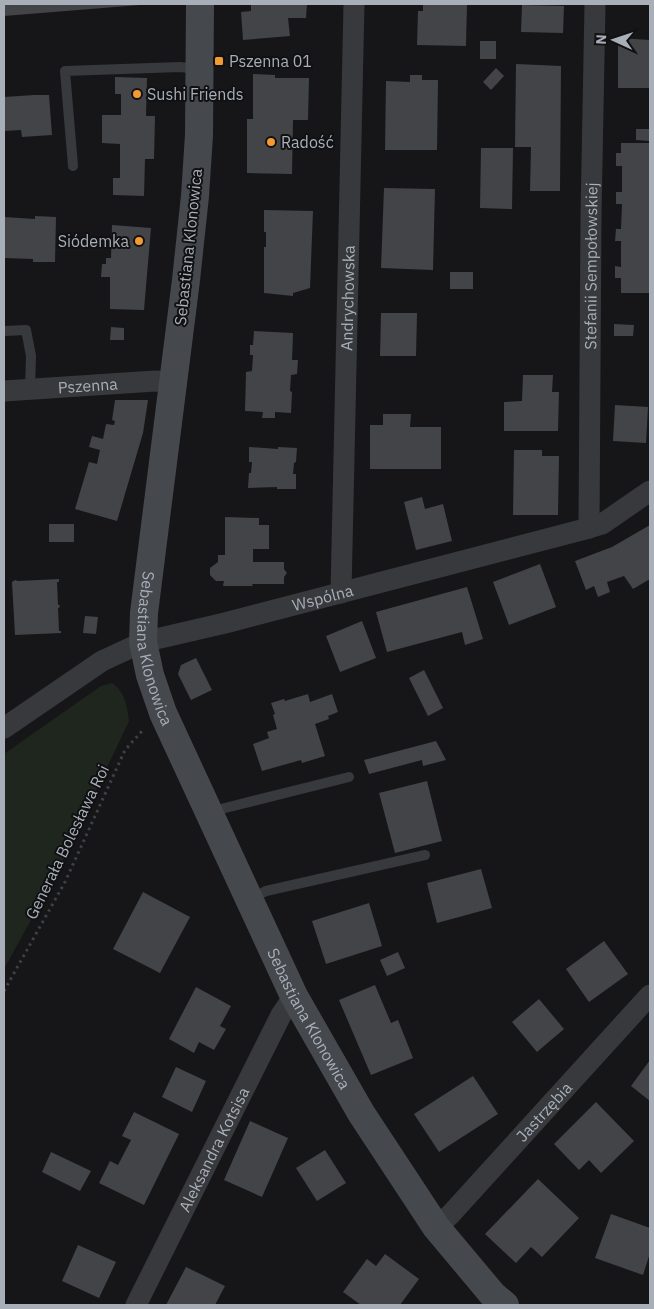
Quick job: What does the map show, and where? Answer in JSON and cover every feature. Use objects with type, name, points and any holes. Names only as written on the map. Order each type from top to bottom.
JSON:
[{"type":"street","name":"Sebastiana Klonowica","points":[[200,4],[199,134],[195,196],[144,614],[143,642],[150,675],[163,713],[294,996],[361,1113],[436,1227],[493,1295],[504,1305]]},
{"type":"street","name":"Andrychowska","points":[[341,593],[354,4]]},
{"type":"street","name":"Stefanii Sempołowskiej","points":[[589,528],[591,215],[596,4]]},
{"type":"street","name":"Pszenna","points":[[4,391],[156,381],[173,382]]},
{"type":"street","name":"Wspólna","points":[[4,728],[102,661],[143,642],[341,593],[589,528],[602,524],[650,491]]},
{"type":"street","name":"Jastrzębia","points":[[436,1227],[450,1215],[650,995]]},
{"type":"street","name":"Aleksandra Kotsisa","points":[[136,1305],[281,1015],[294,996]]},
{"type":"lane","points":[[73,166],[66,71],[180,67],[199,69]]},
{"type":"lane","points":[[4,331],[26,330],[31,356],[30,390]]},
{"type":"lane","points":[[209,812],[348,777]]},
{"type":"lane","points":[[250,899],[266,891],[425,856]]},
{"type":"path","name":"Generała Bolesława Roi","points":[[4,991],[65,882],[125,750],[146,726],[163,713]]},
{"type":"shaded area","points":[[112,683],[123,695],[129,721],[59,869],[4,969],[4,754],[101,686]]},
{"type":"building","points":[[4,4],[140,4],[140,5],[4,16]]},
{"type":"building","points":[[251,4],[307,4],[306,18],[288,18],[290,36],[243,40],[241,12],[251,11]]},
{"type":"building","points":[[423,4],[467,4],[466,46],[417,45],[418,11],[423,11]]},
{"type":"building","points":[[522,5],[564,6],[563,33],[521,32]]},
{"type":"building","points":[[618,38],[650,40],[650,88],[618,88]]},
{"type":"building","points":[[480,41],[496,41],[496,59],[480,59]]},
{"type":"building","points":[[516,64],[561,66],[560,191],[530,191],[531,147],[515,147]]},
{"type":"building","points":[[496,68],[504,76],[491,90],[483,82]]},
{"type":"building","points":[[253,74],[275,75],[275,78],[309,78],[308,120],[293,120],[292,174],[247,173],[247,119],[253,119]]},
{"type":"building","points":[[410,75],[422,75],[422,80],[438,80],[437,150],[385,150],[386,81],[410,82]]},
{"type":"building","points":[[115,77],[147,78],[146,116],[155,116],[154,159],[145,159],[144,196],[113,195],[113,178],[120,178],[120,144],[102,143],[102,115],[121,115],[121,94],[115,94]]},
{"type":"building","points":[[49,95],[52,135],[22,137],[21,130],[4,131],[4,97]]},
{"type":"building","points":[[636,129],[650,129],[650,141],[636,140]]},
{"type":"building","points":[[621,143],[650,143],[649,293],[621,293],[621,278],[615,278],[615,266],[621,267],[621,241],[615,241],[616,229],[621,229],[622,204],[616,204],[616,192],[622,192],[622,166],[616,166],[616,153],[621,153]]},
{"type":"building","points":[[481,148],[513,148],[512,209],[480,208]]},
{"type":"building","points":[[384,188],[435,189],[433,270],[381,268]]},
{"type":"building","points":[[264,210],[313,211],[310,288],[293,293],[293,296],[264,293],[264,247],[266,247],[266,232],[264,232]]},
{"type":"building","points":[[35,216],[56,217],[55,262],[33,262],[33,259],[4,258],[4,217],[35,219]]},
{"type":"building","points":[[112,225],[151,228],[144,310],[110,309],[110,277],[101,277],[102,264],[106,264],[106,258],[111,258]]},
{"type":"building","points":[[450,272],[473,272],[473,289],[450,289]]},
{"type":"building","points":[[381,313],[417,313],[416,356],[380,356]]},
{"type":"building","points":[[614,324],[634,325],[633,336],[614,336]]},
{"type":"building","points":[[111,327],[124,328],[124,340],[110,340]]},
{"type":"building","points":[[254,331],[293,333],[292,360],[298,360],[297,374],[291,375],[291,413],[275,412],[275,418],[262,418],[263,412],[245,411],[246,372],[252,371],[253,355],[250,355],[250,345],[253,345]]},
{"type":"building","points":[[523,375],[553,375],[552,392],[559,392],[558,431],[504,431],[504,402],[522,401]]},
{"type":"building","points":[[115,400],[148,400],[143,433],[117,521],[75,509],[89,462],[97,464],[100,450],[89,447],[92,436],[103,439],[106,424],[114,425],[115,421],[112,420]]},
{"type":"building","points":[[615,405],[648,407],[646,443],[613,441]]},
{"type":"building","points":[[383,414],[411,414],[410,427],[441,427],[441,469],[370,469],[370,425],[383,425]]},
{"type":"building","points":[[249,447],[297,448],[293,474],[296,474],[296,489],[277,489],[277,487],[248,488],[252,462],[249,462]]},
{"type":"building","points":[[514,450],[542,450],[542,456],[559,456],[558,515],[513,515]]},
{"type":"building","points":[[422,497],[425,509],[443,504],[452,541],[416,550],[404,502]]},
{"type":"building","points":[[225,517],[259,518],[259,525],[269,525],[269,549],[253,549],[253,562],[284,562],[284,569],[287,573],[284,577],[284,584],[223,586],[224,581],[216,581],[210,575],[210,568],[218,562],[218,555],[225,555]]},
{"type":"building","points":[[49,524],[74,524],[74,542],[49,542]]},
{"type":"building","points":[[650,525],[650,579],[633,589],[624,576],[607,582],[610,592],[598,597],[594,586],[586,590],[575,561],[612,547]]},
{"type":"building","points":[[540,564],[556,607],[509,625],[493,582]]},
{"type":"building","points":[[59,579],[59,582],[57,582],[58,605],[60,605],[58,608],[59,631],[61,633],[15,635],[12,582],[15,580]]},
{"type":"building","points":[[467,587],[483,639],[465,645],[462,632],[387,652],[376,612]]},
{"type":"building","points":[[85,616],[98,617],[96,634],[83,633]]},
{"type":"building","points":[[362,621],[376,658],[340,672],[326,636]]},
{"type":"building","points":[[196,658],[212,690],[191,700],[178,674],[181,665]]},
{"type":"building","points":[[424,670],[443,708],[428,716],[409,678]]},
{"type":"building","points":[[308,694],[310,702],[332,694],[338,712],[328,716],[329,719],[315,724],[325,756],[302,763],[301,760],[262,771],[253,744],[269,738],[267,732],[277,729],[271,703]]},
{"type":"building","points":[[436,741],[446,760],[423,766],[422,760],[369,774],[364,760]]},
{"type":"building","points":[[427,781],[442,841],[395,853],[379,793]]},
{"type":"building","points":[[481,869],[492,908],[437,923],[427,883]]},
{"type":"building","points":[[143,892],[190,917],[160,973],[113,949]]},
{"type":"building","points":[[369,903],[382,946],[326,964],[312,921]]},
{"type":"building","points":[[604,941],[628,974],[589,1002],[566,969]]},
{"type":"building","points":[[398,952],[405,968],[387,976],[380,960]]},
{"type":"building","points":[[375,985],[391,1023],[398,1020],[413,1058],[371,1075],[339,1000]]},
{"type":"building","points":[[196,987],[231,1006],[220,1026],[226,1029],[214,1050],[199,1042],[194,1053],[169,1039]]},
{"type":"building","points":[[539,999],[564,1029],[537,1052],[512,1022]]},
{"type":"building","points":[[650,1060],[650,1101],[631,1086]]},
{"type":"building","points":[[176,1067],[206,1081],[192,1112],[162,1097]]},
{"type":"building","points":[[473,1076],[498,1114],[439,1152],[414,1114]]},
{"type":"building","points":[[596,1102],[634,1141],[601,1173],[589,1160],[579,1170],[554,1144]]},
{"type":"building","points":[[134,1112],[179,1134],[144,1205],[99,1183],[110,1161],[118,1165],[131,1140],[122,1136]]},
{"type":"building","points":[[250,1121],[288,1138],[262,1197],[224,1180]]},
{"type":"building","points":[[325,1150],[346,1183],[317,1201],[296,1168]]},
{"type":"building","points":[[51,1152],[91,1171],[80,1191],[42,1172]]},
{"type":"building","points":[[538,1179],[579,1218],[542,1257],[531,1247],[516,1263],[485,1234]]},
{"type":"building","points":[[611,1214],[650,1228],[650,1253],[643,1275],[595,1258]]},
{"type":"building","points":[[78,1245],[116,1262],[99,1298],[62,1281]]},
{"type":"building","points":[[385,1254],[419,1279],[400,1305],[361,1305],[343,1292],[367,1259],[376,1266]]},
{"type":"building","points":[[186,1267],[225,1286],[215,1305],[166,1305]]},
{"type":"place","name":"Pszenna 01","points":[[219,61]]},
{"type":"place","name":"Sushi Friends","points":[[137,94]]},
{"type":"place","name":"Radość","points":[[271,142]]},
{"type":"place","name":"Siódemka","points":[[139,241]]}]
